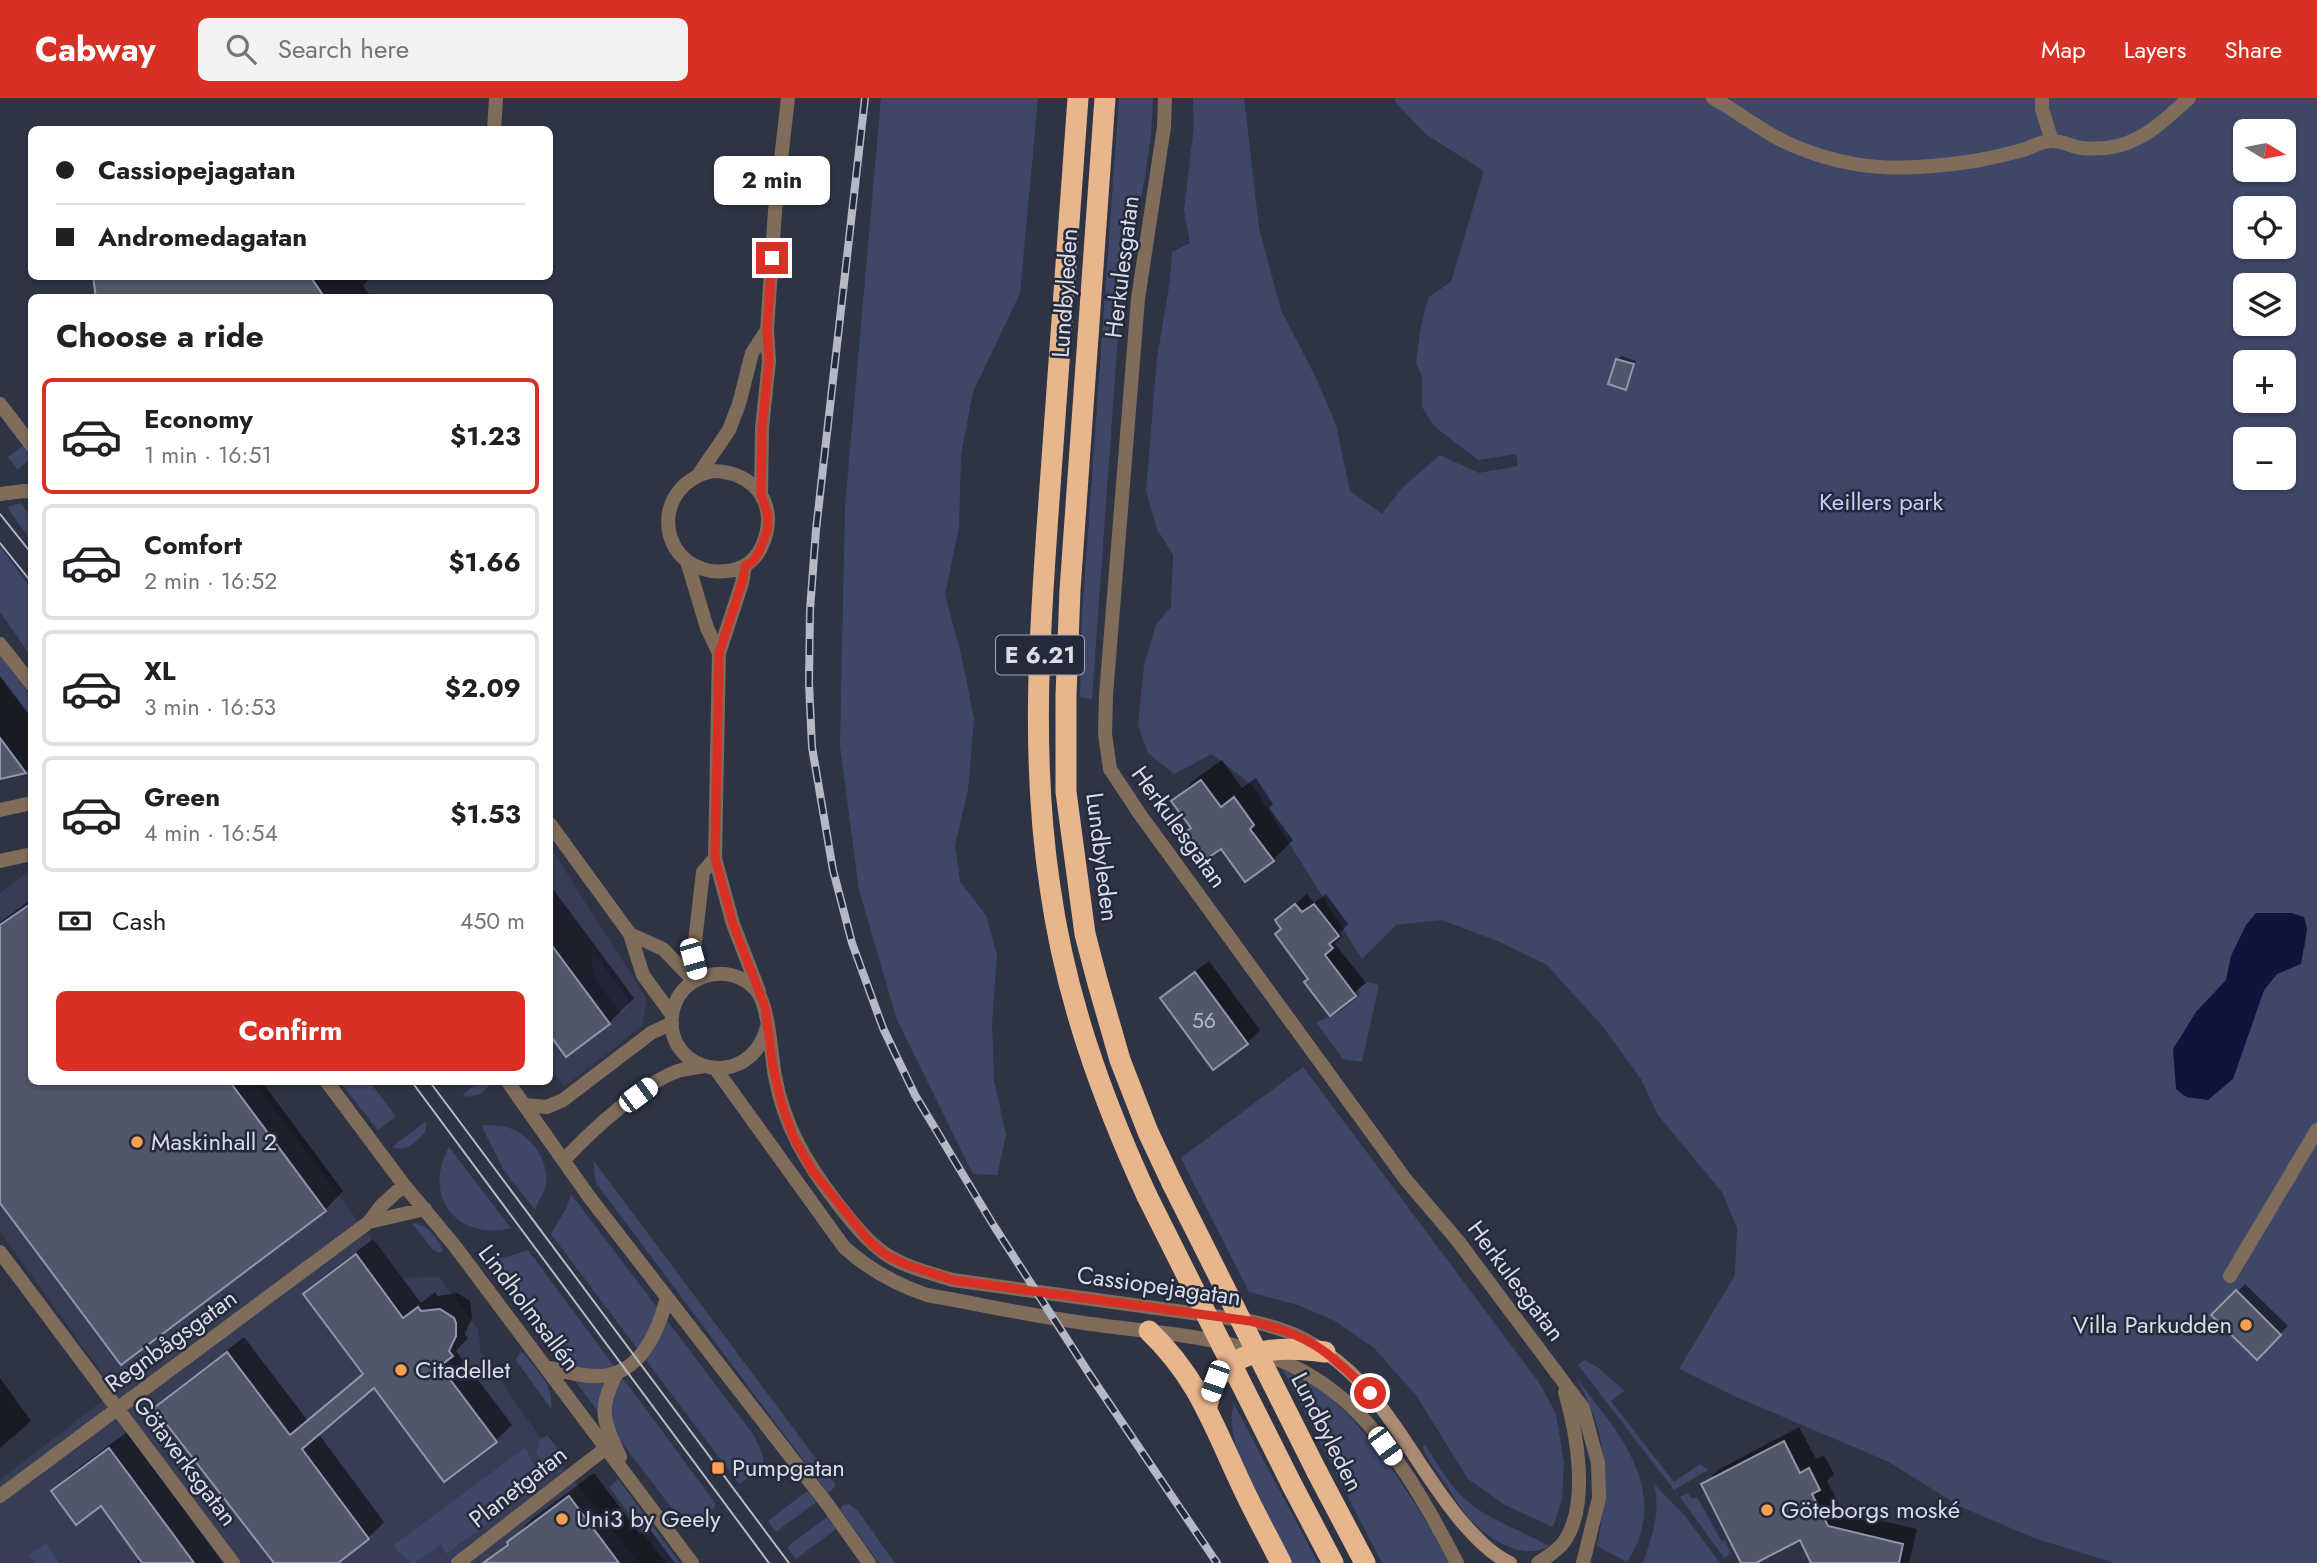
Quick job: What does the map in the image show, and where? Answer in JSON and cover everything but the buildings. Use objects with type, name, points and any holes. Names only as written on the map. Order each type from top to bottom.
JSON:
[{"type":"highway","name":"Lundbyleden","points":[[1078,98],[1042,596],[1038,701],[1039,795],[1050,887],[1075,1010],[1118,1133],[1147,1196],[1333,1563]]},
{"type":"highway","name":"Lundbyleden","points":[[1105,98],[1070,590],[1066,695],[1066,792],[1086,934],[1120,1060],[1148,1132],[1365,1563]]},
{"type":"highway","points":[[1149,1331],[1180,1364],[1207,1406],[1242,1487],[1280,1563]]},
{"type":"highway","points":[[1207,1406],[1215,1381],[1224,1370],[1242,1358],[1286,1348],[1325,1352]]},
{"type":"street","points":[[494,126],[496,98]]},
{"type":"street","points":[[761,495],[749,481],[738,475],[725,471],[699,474],[678,490],[668,514],[671,540],[687,561],[698,568],[715,572],[735,570],[753,561],[768,528],[768,515],[761,495],[762,428],[769,361],[767,330],[775,211],[788,98]]},
{"type":"street","name":"Herkulesgatan","points":[[1165,98],[1164,127],[1138,299],[1106,695],[1106,744],[1110,769],[1131,802],[1406,1180],[1458,1241],[1583,1409],[1598,1463],[1599,1498],[1583,1563]]},
{"type":"street","points":[[1713,98],[1780,139],[1833,161],[1875,168],[1929,167],[1978,160],[2052,141],[2081,148],[2112,148],[2131,144],[2157,128],[2189,98]]},
{"type":"street","points":[[2042,98],[2042,109],[2052,141]]},
{"type":"street","points":[[699,474],[729,430],[739,404],[752,353],[767,330]]},
{"type":"street","points":[[0,404],[28,441]]},
{"type":"street","points":[[0,495],[28,492]]},
{"type":"street","points":[[687,561],[707,628],[719,653]]},
{"type":"street","points":[[565,1159],[588,1134],[657,1081],[679,1071],[739,1064],[750,1058],[758,1048],[767,1027],[765,1007],[733,924],[715,858],[719,653],[745,566]]},
{"type":"street","points":[[0,644],[28,680]]},
{"type":"street","points":[[0,810],[28,804]]},
{"type":"street","points":[[553,828],[630,934],[643,975],[672,1019]]},
{"type":"street","points":[[0,861],[28,855]]},
{"type":"street","points":[[696,979],[693,959],[703,872],[715,858]]},
{"type":"street","points":[[630,934],[663,949],[696,979]]},
{"type":"street","points":[[710,1067],[696,1062],[683,1052],[675,1039],[672,1019],[681,992],[696,979],[723,973],[747,982],[761,997]]},
{"type":"street","points":[[524,1105],[547,1107],[563,1100],[672,1019]]},
{"type":"street","name":"Cassiopejagatan","points":[[767,1027],[777,1088],[787,1122],[798,1145],[812,1170],[869,1241],[886,1255],[953,1280],[1250,1321],[1278,1327],[1305,1338],[1339,1362],[1370,1393],[1447,1504],[1477,1538],[1510,1563]]},
{"type":"street","name":"Cassiopejagatan","points":[[710,1067],[844,1247],[859,1262],[902,1287],[927,1295],[1083,1323],[1203,1339],[1261,1352],[1291,1363],[1334,1391],[1372,1429],[1432,1517],[1457,1563]]},
{"type":"street","name":"Lindholmsallén","points":[[329,1085],[546,1367],[692,1563]]},
{"type":"street","points":[[510,1085],[565,1159],[590,1198],[828,1505],[869,1563]]},
{"type":"street","points":[[2230,1276],[2317,1130]]},
{"type":"street","name":"Regnbågsgatan","points":[[0,1496],[369,1222],[382,1205],[404,1185]]},
{"type":"street","name":"Regnbågsgatan","points":[[369,1222],[425,1209]]},
{"type":"street","name":"Götaverksgatan","points":[[0,1252],[233,1563]]},
{"type":"street","points":[[631,1481],[604,1421],[605,1395],[615,1374],[637,1358],[651,1342],[667,1298]]},
{"type":"street","points":[[546,1367],[591,1376],[615,1374]]},
{"type":"street","name":"Herkulesgatan","points":[[1538,1563],[1564,1542],[1577,1504],[1578,1449],[1572,1413],[1563,1384]]},
{"type":"street","name":"Planetgatan","points":[[458,1563],[606,1448]]},
{"type":"shaded area","points":[[553,852],[647,999],[642,1026],[564,1087],[553,1071]]},
{"type":"shaded area","points":[[28,871],[28,1085],[255,1085],[401,1278],[439,1277],[478,1329],[481,1353],[532,1426],[638,1563],[0,1563],[0,1480],[115,1391],[0,1232],[0,893]]},
{"type":"shaded area","points":[[2256,913],[2291,913],[2304,917],[2307,929],[2301,964],[2277,974],[2264,990],[2233,1079],[2208,1100],[2186,1097],[2176,1089],[2173,1049],[2196,1012],[2226,980],[2231,956],[2246,925]]},
{"type":"green space","points":[[881,98],[1038,98],[1020,293],[973,392],[961,454],[959,527],[945,595],[961,654],[974,719],[968,790],[955,845],[960,882],[986,915],[997,955],[992,1023],[994,1080],[1006,1135],[997,1175],[973,1174],[897,1020],[859,890],[840,746],[845,507]]},
{"type":"green space","points":[[1119,98],[1153,98],[1152,126],[1119,322],[1092,699],[1080,697],[1082,617]]},
{"type":"green space","name":"Keillers park","points":[[1193,98],[1244,98],[1259,228],[1281,310],[1316,378],[1336,425],[1350,491],[1382,514],[1402,488],[1440,455],[1479,473],[1518,466],[1516,454],[1478,460],[1434,426],[1422,407],[1422,377],[1416,363],[1421,325],[1429,297],[1451,282],[1484,171],[1427,135],[1396,103],[1395,98],[2317,98],[2317,1563],[2115,1563],[2034,1538],[1959,1506],[1889,1462],[1732,1395],[1679,1369],[1735,1275],[1737,1228],[1722,1192],[1658,1115],[1641,1079],[1603,1027],[1547,965],[1500,942],[1442,920],[1396,925],[1362,959],[1253,786],[1212,754],[1174,774],[1148,753],[1138,725],[1144,666],[1156,625],[1171,607],[1173,555],[1157,529],[1146,491],[1157,358],[1172,252],[1190,243],[1184,210],[1194,126]],"holes":[[[2256,913],[2291,913],[2304,918],[2307,929],[2305,948],[2264,990],[2233,1079],[2196,1012],[2227,980],[2231,956],[2246,925]]]},
{"type":"green space","points":[[24,445],[28,452],[28,461],[18,470],[8,457]]},
{"type":"green space","points":[[21,503],[28,514],[28,537],[7,507]]},
{"type":"green space","points":[[0,547],[28,584],[28,652],[0,612]]},
{"type":"green space","points":[[0,655],[28,693],[28,715],[0,676]]},
{"type":"green space","points":[[593,952],[626,996],[629,1005],[622,1013],[595,976],[591,960]]},
{"type":"green space","points":[[1367,982],[1379,985],[1362,1062],[1343,1059],[1316,1022],[1345,1008],[1359,995],[1358,989]]},
{"type":"green space","points":[[1303,1067],[1540,1384],[1556,1414],[1564,1462],[1562,1500],[1553,1527],[1505,1505],[1468,1479],[1416,1395],[1374,1348],[1335,1321],[1298,1305],[1249,1292],[1181,1158]]},
{"type":"green space","points":[[342,1085],[372,1085],[396,1117],[378,1130]]},
{"type":"green space","points":[[475,1085],[490,1085],[480,1094],[466,1097],[463,1094]]},
{"type":"green space","points":[[426,1121],[425,1132],[414,1143],[402,1149],[392,1147]]},
{"type":"green space","points":[[484,1125],[512,1129],[526,1138],[538,1151],[545,1167],[546,1184],[535,1210],[503,1169],[482,1127]]},
{"type":"green space","points":[[449,1147],[511,1228],[474,1228],[449,1211],[442,1198],[440,1182],[442,1165]]},
{"type":"green space","points":[[593,1160],[835,1484],[828,1493],[596,1183]]},
{"type":"green space","points":[[571,1194],[753,1434],[762,1453],[763,1464],[756,1473],[739,1484],[551,1234],[566,1209]]},
{"type":"green space","points":[[412,1223],[431,1232],[443,1250],[439,1253],[433,1250]]},
{"type":"green space","points":[[528,1250],[716,1504],[706,1515],[688,1516],[670,1506],[484,1261],[484,1258],[504,1258]]},
{"type":"green space","points":[[520,1352],[548,1386],[551,1409],[516,1360]]},
{"type":"green space","points":[[1584,1360],[1599,1368],[1624,1391],[1611,1401],[1674,1482],[1700,1464],[1708,1470],[1674,1490],[1578,1365]]},
{"type":"green space","points":[[1283,1370],[1307,1381],[1332,1399],[1356,1423],[1401,1482],[1449,1563],[1382,1563]]},
{"type":"green space","points":[[1576,1378],[1623,1441],[1642,1487],[1644,1511],[1640,1536],[1627,1562],[1597,1546],[1604,1501],[1604,1460],[1595,1419]]},
{"type":"green space","points":[[1234,1404],[1318,1563],[1292,1563],[1262,1507],[1234,1440]]},
{"type":"green space","points":[[547,1435],[558,1449],[542,1463],[536,1451],[540,1445],[538,1442]]},
{"type":"green space","points":[[1422,1445],[1426,1446],[1454,1488],[1466,1500],[1495,1519],[1549,1546],[1527,1551],[1493,1539],[1463,1511]]},
{"type":"green space","points":[[525,1448],[537,1471],[481,1512],[489,1523],[446,1554],[441,1544],[415,1563],[411,1563],[395,1548],[394,1545]]},
{"type":"green space","points":[[618,1479],[680,1563],[666,1563],[609,1487]]},
{"type":"green space","points":[[1654,1484],[1685,1516],[1720,1563],[1643,1563],[1656,1515]]},
{"type":"green space","points":[[807,1491],[816,1502],[776,1532],[768,1521]]},
{"type":"green space","points":[[1688,1493],[1692,1499],[1697,1497],[1731,1554],[1724,1558],[1680,1497]]},
{"type":"green space","points":[[849,1504],[858,1511],[895,1563],[879,1563],[840,1509]]},
{"type":"green space","points":[[827,1517],[836,1529],[796,1559],[787,1547]]},
{"type":"green space","points":[[46,1543],[59,1563],[35,1563],[29,1555]]},
{"type":"tram line","points":[[0,514],[28,549]]},
{"type":"tram line","points":[[0,543],[28,578]]},
{"type":"tram line","points":[[414,1085],[769,1563]]},
{"type":"tram line","points":[[432,1085],[789,1563]]},
{"type":"railway","points":[[865,98],[816,530],[810,610],[812,747],[833,870],[852,943],[883,1028],[915,1095],[994,1226],[1090,1375],[1217,1563]]},
{"type":"place","name":"Maskinhall 2","points":[[137,1142]]},
{"type":"place","name":"Villa Parkudden","points":[[2246,1325]]},
{"type":"place","name":"Citadellet","points":[[401,1370]]},
{"type":"place","name":"Pumpgatan","points":[[718,1468]]},
{"type":"place","name":"Göteborgs moské","points":[[1767,1510]]},
{"type":"place","name":"Uni3 by Geely","points":[[562,1519]]},
{"type":"route","points":[[772,258],[767,330],[769,361],[762,428],[761,495],[768,515],[768,528],[759,552],[753,561],[745,566],[719,653],[715,858],[733,924],[765,1007],[777,1088],[787,1122],[798,1145],[812,1170],[849,1219],[886,1255],[907,1265],[953,1280],[1278,1327],[1305,1338],[1339,1362],[1370,1393]]}]
